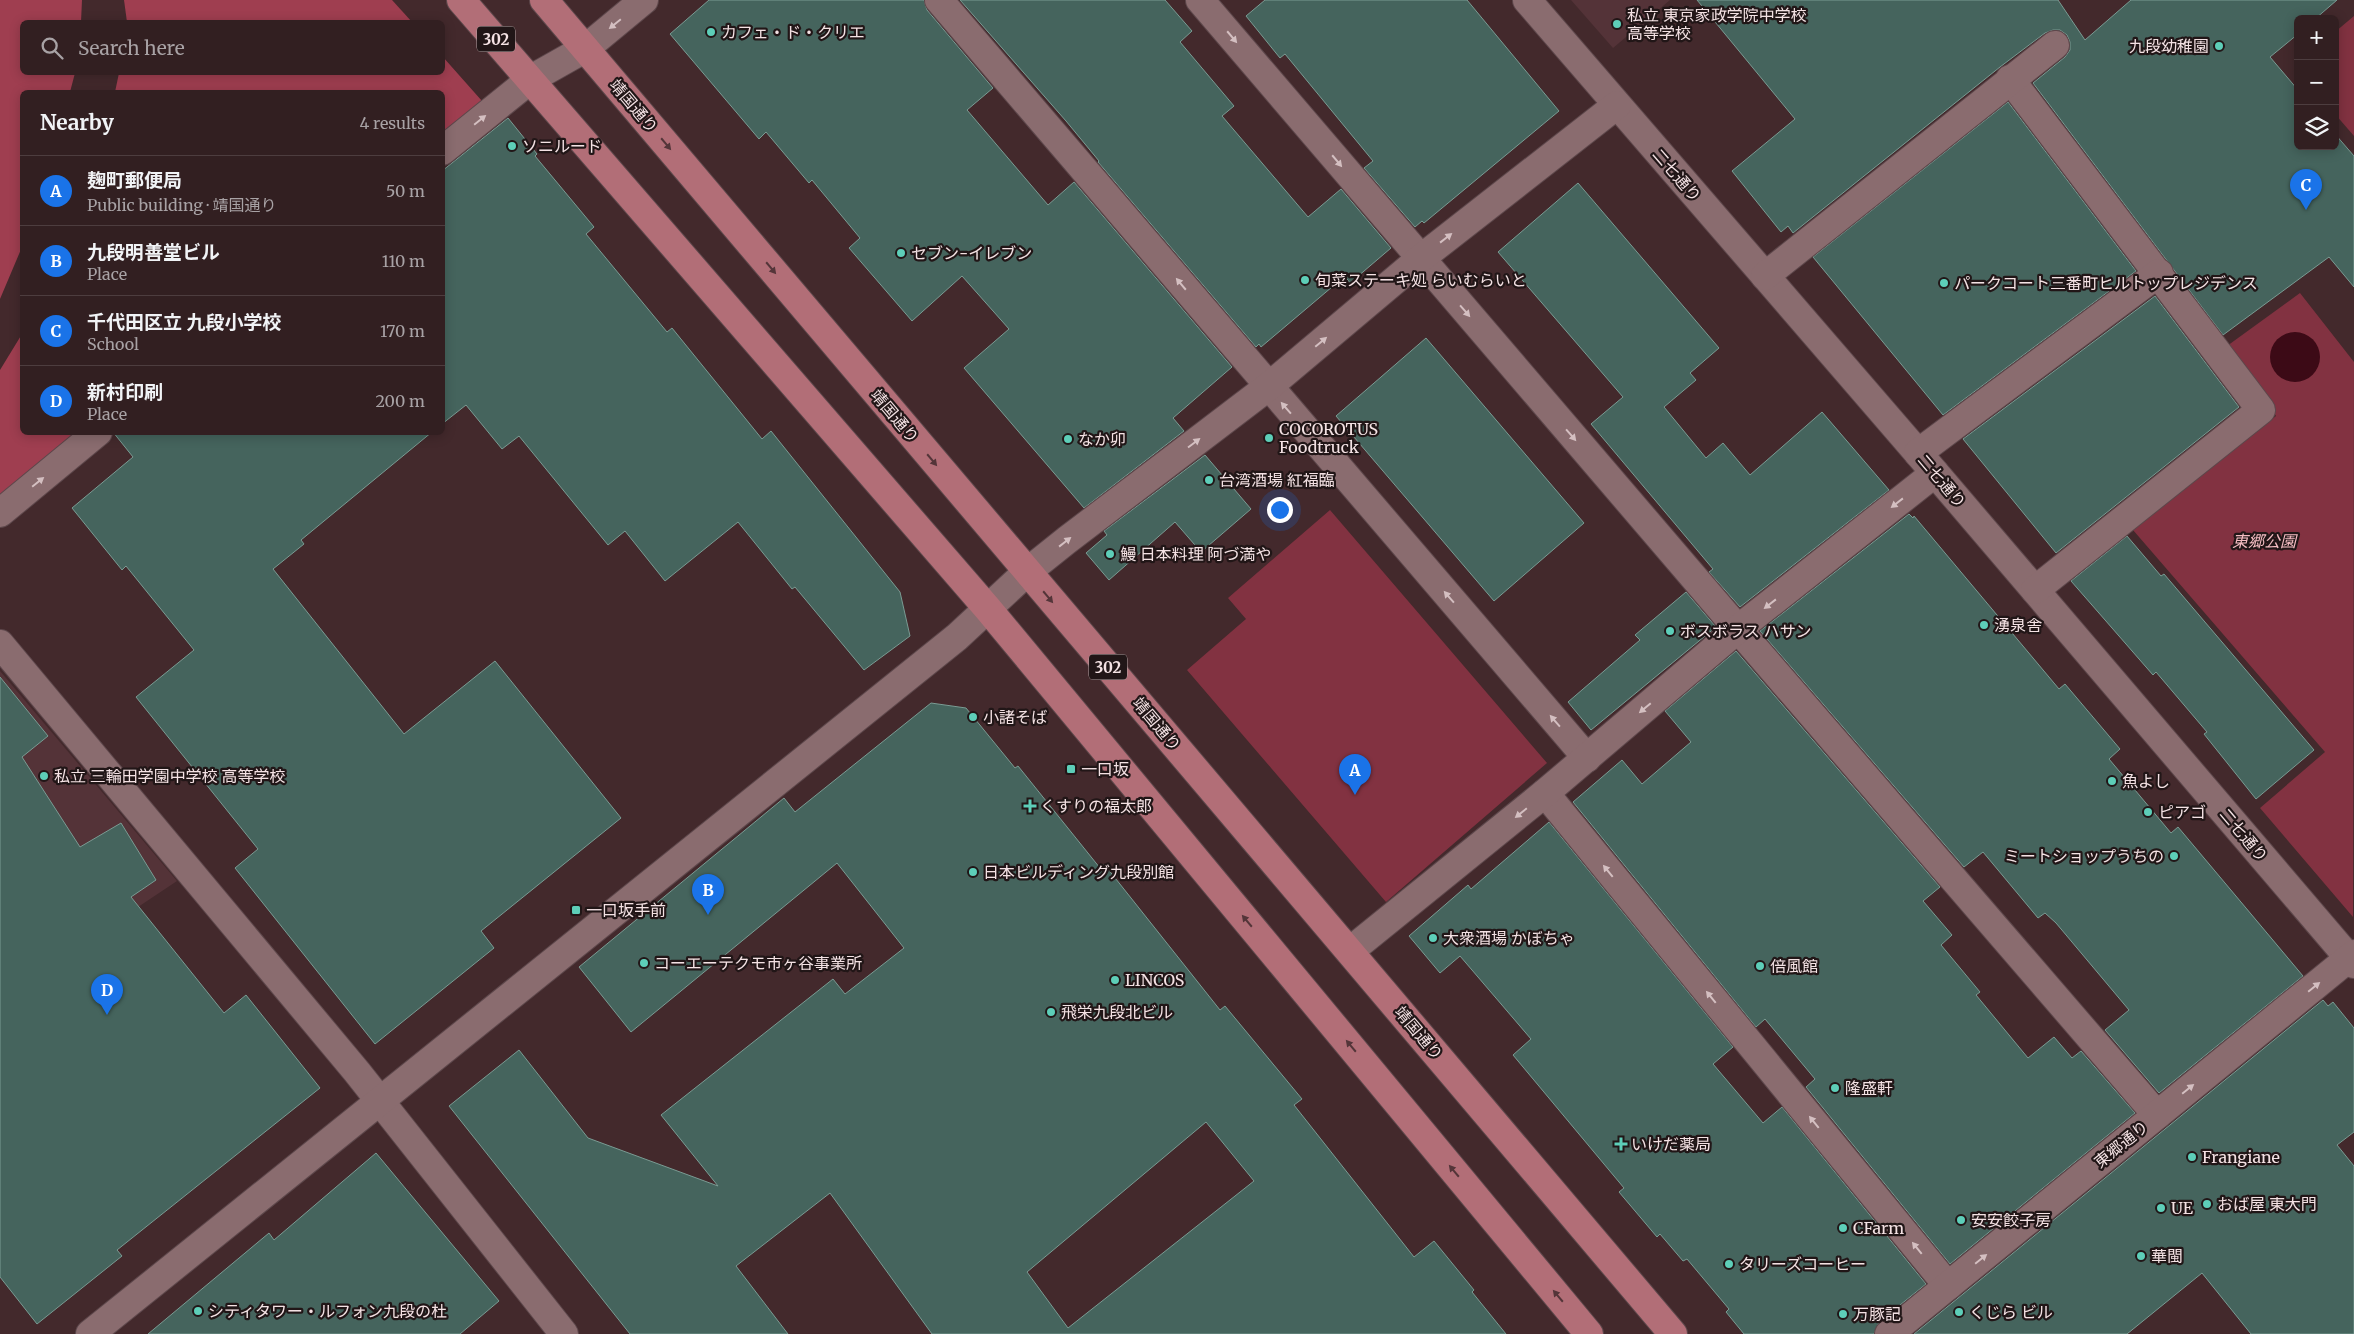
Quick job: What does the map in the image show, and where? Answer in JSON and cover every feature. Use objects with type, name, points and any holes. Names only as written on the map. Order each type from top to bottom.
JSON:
[{"type":"main road","name":"302","points":[[461,0],[988,609],[1589,1334]]},
{"type":"main road","name":"靖国通り","points":[[544,0],[1673,1334]]},
{"type":"street","points":[[445,149],[531,79],[586,48],[644,0]]},
{"type":"street","points":[[939,0],[1587,758]]},
{"type":"street","points":[[1200,0],[1420,259],[2157,1115]]},
{"type":"street","name":"二七通り","points":[[1527,0],[2352,958]]},
{"type":"street","points":[[1765,276],[2054,45]]},
{"type":"street","points":[[2010,79],[2261,410],[2035,590]]},
{"type":"street","points":[[90,1334],[957,637],[1027,572],[1268,386],[1420,259],[1616,105]]},
{"type":"street","points":[[1350,951],[1545,794],[1738,629],[1926,463],[2158,273]]},
{"type":"street","points":[[0,513],[94,435]]},
{"type":"street","points":[[0,644],[380,1100],[564,1334]]},
{"type":"street","points":[[1545,794],[1948,1286]]},
{"type":"street","name":"東郷通り","points":[[1889,1334],[2352,958]]},
{"type":"shaded area","points":[[0,0],[82,0],[81,20],[20,20],[20,75],[74,75],[71,90],[20,90],[20,252],[0,299]]},
{"type":"shaded area","points":[[124,0],[392,0],[410,20],[127,20]]},
{"type":"shaded area","name":"私立 東京家政学院中学校 高等学校","points":[[1571,0],[1670,0],[1613,48]]},
{"type":"shaded area","points":[[445,59],[482,101],[445,132],[445,90],[115,90],[119,75],[445,75]]},
{"type":"shaded area","points":[[2295,332],[2309,336],[2316,343],[2320,357],[2316,371],[2309,378],[2295,382],[2281,378],[2274,371],[2270,357],[2274,343],[2281,336]]},
{"type":"shaded area","points":[[20,337],[20,435],[77,435],[0,497],[0,370]]},
{"type":"shaded area","name":"私立 三輪田学園中学校 高等学校","points":[[0,671],[177,881],[0,999]]},
{"type":"green space","points":[[2354,16],[2354,136],[2339,119],[2339,29]]},
{"type":"green space","name":"東郷公園","points":[[2300,293],[2354,362],[2353,917],[2260,808],[2325,752],[2133,530],[2276,416],[2227,346]]},
{"type":"green space","points":[[1330,510],[1547,763],[1386,902],[1187,670],[1246,619],[1228,598]]},
{"type":"building","points":[[709,0],[924,0],[927,10],[993,88],[967,110],[1048,205],[1074,182],[1232,367],[1173,418],[1184,431],[1084,508],[964,368],[1009,329],[962,276],[912,321],[849,248],[860,238],[812,180],[809,183],[766,132],[759,139],[670,34]]},
{"type":"building","points":[[960,0],[1165,0],[1192,31],[1180,42],[1234,106],[1222,116],[1308,217],[1341,189],[1391,248],[1350,283],[1345,276],[1261,347],[1259,344],[1256,347],[1098,162],[1066,121]]},
{"type":"building","points":[[1265,0],[1467,0],[1559,111],[1424,223],[1422,221],[1415,227],[1364,168],[1373,161],[1285,54],[1280,58],[1246,16]]},
{"type":"building","points":[[1697,0],[2058,0],[2085,40],[2131,0],[2337,0],[2320,15],[2294,15],[2294,37],[2270,57],[2294,85],[2294,150],[2339,150],[2339,139],[2354,156],[2354,287],[2329,257],[2223,335],[2033,83],[2065,57],[2070,50],[2070,42],[2067,35],[2060,30],[2045,33],[2000,67],[1793,233],[1788,226],[1781,232],[1732,171],[1795,119]]},
{"type":"building","points":[[2008,102],[2136,271],[1943,415],[1813,257]]},
{"type":"building","points":[[508,118],[537,154],[535,156],[594,227],[586,234],[667,332],[672,328],[762,439],[771,431],[900,592],[910,636],[864,670],[795,587],[792,589],[738,522],[665,581],[625,531],[608,545],[519,436],[502,449],[466,405],[445,422],[445,169]]},
{"type":"building","points":[[1578,183],[1719,348],[1690,373],[1696,380],[1664,407],[1706,458],[1723,443],[1750,475],[1822,412],[1889,490],[1740,607],[1709,572],[1713,569],[1591,424],[1623,397],[1498,252]]},
{"type":"building","points":[[2155,296],[2239,407],[2056,553],[1963,439]]},
{"type":"building","points":[[1426,338],[1584,523],[1494,601],[1336,416]]},
{"type":"building","points":[[115,435],[428,435],[301,540],[304,544],[273,569],[404,734],[495,661],[621,818],[481,931],[494,948],[375,1044],[235,868],[258,849],[136,697],[194,650],[126,566],[122,570],[72,508],[133,457]]},
{"type":"building","points":[[1205,455],[1251,509],[1201,552],[1175,522],[1109,580],[1086,553],[1107,535],[1104,531]]},
{"type":"building","points":[[1909,514],[1913,518],[1914,516],[2059,689],[2065,684],[2120,749],[2109,759],[2171,833],[2178,827],[2303,976],[2159,1093],[2105,1030],[2129,1010],[2056,923],[2045,913],[2038,918],[1983,852],[1964,867],[1760,631]]},
{"type":"building","points":[[2127,536],[2161,576],[2164,574],[2314,750],[2256,799],[2204,734],[2207,732],[2156,672],[2153,675],[2071,581]]},
{"type":"building","points":[[1686,592],[1716,627],[1591,730],[1568,702],[1640,640],[1635,635]]},
{"type":"building","points":[[1736,651],[1940,887],[1923,901],[1952,935],[1941,945],[1980,992],[1976,995],[2028,1058],[2054,1037],[2072,1058],[2081,1051],[2135,1113],[1950,1264],[1806,1087],[1815,1079],[1765,1019],[1756,1027],[1573,802],[1622,760],[1642,784],[1691,742],[1665,711]]},
{"type":"building","points":[[0,677],[48,736],[22,757],[80,847],[121,823],[156,880],[131,897],[224,1013],[246,995],[320,1088],[117,1250],[122,1256],[37,1324],[0,1277]]},
{"type":"building","points":[[931,703],[966,708],[1015,768],[1018,766],[1100,868],[1104,864],[1220,1010],[1225,1006],[1302,1099],[1294,1105],[1414,1257],[1434,1241],[1474,1290],[1472,1292],[1506,1334],[932,1334],[830,1193],[736,1266],[788,1334],[630,1334],[449,1106],[519,1050],[588,1138],[718,1186],[661,1115],[833,979],[845,994],[904,948],[837,863],[631,1032],[579,967],[784,798],[795,812]],"holes":[[[1206,1122],[1254,1181],[1068,1328],[1027,1272]]]},
{"type":"building","points":[[1549,822],[1733,1047],[1713,1064],[1763,1123],[1782,1107],[1926,1284],[1879,1322],[1874,1334],[1744,1334],[1726,1312],[1729,1309],[1687,1259],[1683,1261],[1660,1234],[1657,1237],[1619,1192],[1624,1188],[1513,1055],[1531,1039],[1460,956],[1440,973],[1409,936],[1468,885],[1471,889]]},
{"type":"building","points":[[2323,1000],[2328,1006],[2333,1002],[2354,1028],[2354,1132],[2337,1145],[2354,1166],[2354,1334],[2251,1334],[2202,1273],[2127,1334],[1914,1334]]},
{"type":"building","points":[[376,1153],[499,1301],[460,1334],[148,1334],[269,1233],[274,1240]]},
{"type":"place","name":"私立 東京家政学院中学校 高等学校","points":[[1617,24]]},
{"type":"place","name":"カフェ・ド・クリエ","points":[[711,32]]},
{"type":"place","name":"九段幼稚園","points":[[2219,46]]},
{"type":"place","name":"ソニルード","points":[[512,146]]},
{"type":"place","name":"千代田区立 九段小学校","points":[[2306,210]]},
{"type":"place","name":"セブン-イレブン","points":[[901,253]]},
{"type":"place","name":"旬菜ステーキ処 らいむらいと","points":[[1305,280]]},
{"type":"place","name":"パークコート三番町ヒルトップレジデンス","points":[[1944,283]]},
{"type":"place","name":"COCOROTUS Foodtruck","points":[[1269,438]]},
{"type":"place","name":"なか卯","points":[[1068,439]]},
{"type":"place","name":"台湾酒場 紅福臨","points":[[1209,480]]},
{"type":"place","name":"鰻 日本料理 阿づ満や","points":[[1110,554]]},
{"type":"place","name":"湧泉舎","points":[[1984,625]]},
{"type":"place","name":"ボスボラス ハサン","points":[[1670,631]]},
{"type":"place","name":"小諸そば","points":[[973,717]]},
{"type":"place","name":"一口坂","points":[[1071,769]]},
{"type":"place","name":"私立 三輪田学園中学校 高等学校","points":[[44,776]]},
{"type":"place","name":"魚よし","points":[[2112,781]]},
{"type":"place","name":"麹町郵便局","points":[[1355,795]]},
{"type":"place","name":"くすりの福太郎","points":[[1030,806]]},
{"type":"place","name":"ピアゴ","points":[[2148,812]]},
{"type":"place","name":"ミートショップうちの","points":[[2174,856]]},
{"type":"place","name":"日本ビルディング九段別館","points":[[973,872]]},
{"type":"place","name":"一口坂手前","points":[[576,910]]},
{"type":"place","name":"九段明善堂ビル","points":[[708,915]]},
{"type":"place","name":"大衆酒場 かぼちゃ","points":[[1433,938]]},
{"type":"place","name":"コーエーテクモ市ヶ谷事業所","points":[[644,963]]},
{"type":"place","name":"倍風館","points":[[1760,966]]},
{"type":"place","name":"LINCOS","points":[[1115,980]]},
{"type":"place","name":"飛栄九段北ビル","points":[[1051,1012]]},
{"type":"place","name":"新村印刷","points":[[107,1015]]},
{"type":"place","name":"隆盛軒","points":[[1835,1088]]},
{"type":"place","name":"いけだ薬局","points":[[1621,1144]]},
{"type":"place","name":"Frangiane","points":[[2192,1157]]},
{"type":"place","name":"おば屋 東大門","points":[[2207,1204]]},
{"type":"place","name":"UE","points":[[2161,1208]]},
{"type":"place","name":"安安餃子房","points":[[1961,1220]]},
{"type":"place","name":"CFarm","points":[[1843,1228]]},
{"type":"place","name":"華閩","points":[[2141,1256]]},
{"type":"place","name":"タリーズコーヒー","points":[[1729,1264]]},
{"type":"place","name":"シティタワー・ルフォン九段の杜","points":[[198,1311]]},
{"type":"place","name":"くじら ビル","points":[[1959,1312]]},
{"type":"place","name":"万豚記","points":[[1843,1314]]}]
